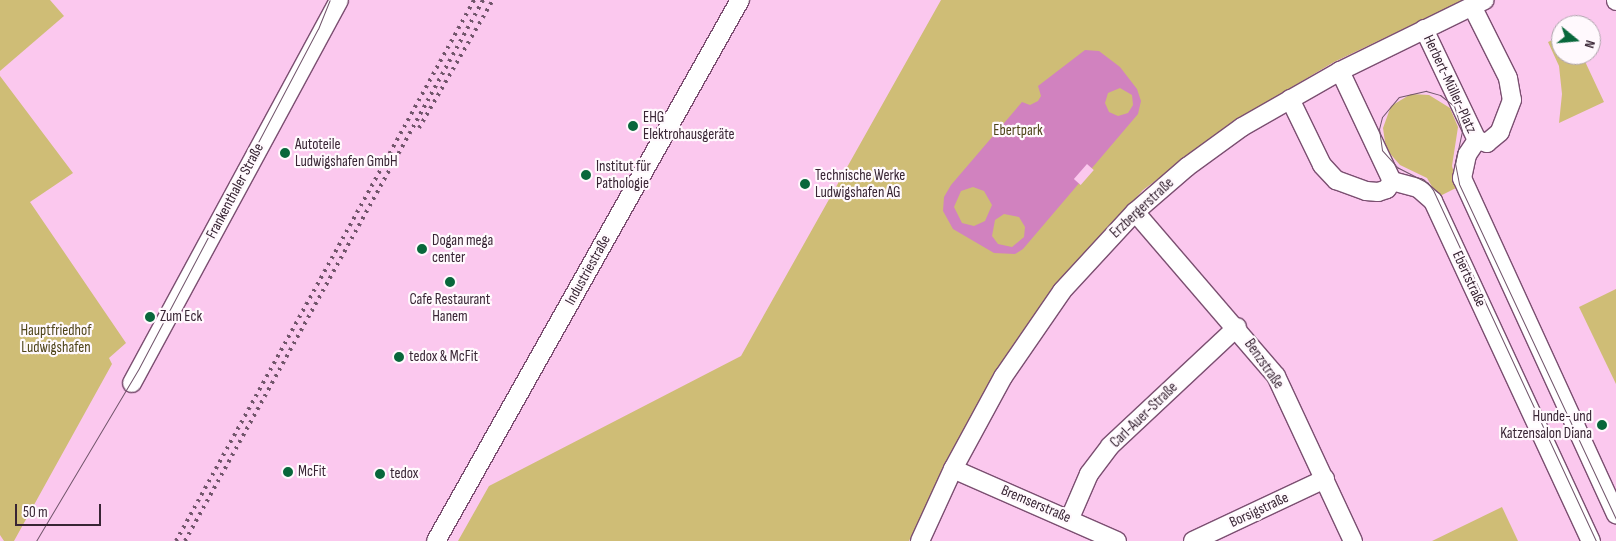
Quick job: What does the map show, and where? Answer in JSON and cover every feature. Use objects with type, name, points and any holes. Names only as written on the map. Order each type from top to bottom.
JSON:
[{"type":"street","name":"Frankenthaler Straße","points":[[132,383],[340,0]]},
{"type":"street","name":"Industriestraße","points":[[436,541],[740,0]]},
{"type":"street","name":"Erzbergerstraße","points":[[920,541],[954,469],[1003,377],[1036,327],[1068,284],[1135,212],[1187,167],[1242,127],[1340,72],[1478,3]]},
{"type":"street","points":[[1478,3],[1508,78],[1512,100],[1504,126],[1494,140],[1487,143],[1477,140],[1463,165],[1466,190],[1616,514]]},
{"type":"street","name":"Herbert-Müller-Platz","points":[[1424,29],[1477,140]]},
{"type":"street","points":[[1290,99],[1322,165],[1336,180],[1366,191],[1378,192],[1387,189],[1392,181],[1340,72]]},
{"type":"street","name":"Ebertstraße","points":[[1392,181],[1418,188],[1433,200],[1591,541]]},
{"type":"street","name":"Benzstraße","points":[[1135,212],[1237,327],[1276,376],[1354,541]]},
{"type":"street","name":"Carl-Auer-Straße","points":[[1070,518],[1088,474],[1110,446],[1237,327]]},
{"type":"street","name":"Bremserstraße","points":[[954,469],[1070,518],[1117,541]]},
{"type":"street","name":"Borsigstraße","points":[[1193,541],[1325,479]]},
{"type":"green space","points":[[0,0],[50,0],[64,16],[0,71]]},
{"type":"green space","name":"Ebertpark","points":[[941,0],[1464,0],[1334,62],[1237,120],[1143,190],[1056,285],[945,466],[909,541],[458,541],[489,486],[741,356]]},
{"type":"green space","points":[[1587,65],[1604,102],[1559,123],[1562,94],[1559,66]]},
{"type":"green space","name":"Hauptfriedhof Ludwigshafen","points":[[0,76],[73,173],[30,202],[126,343],[109,358],[112,364],[14,541],[4,541],[0,535]]},
{"type":"green space","points":[[1411,94],[1429,95],[1450,108],[1458,127],[1452,166],[1458,187],[1438,197],[1427,178],[1400,165],[1386,149],[1383,128],[1391,106]]},
{"type":"green space","points":[[1616,289],[1616,384],[1579,307]]},
{"type":"green space","points":[[1502,507],[1518,541],[1432,541]]},
{"type":"shaded area","points":[[1085,50],[1099,51],[1120,67],[1137,89],[1141,101],[1138,114],[1023,249],[1015,254],[994,253],[953,229],[943,211],[944,197],[951,185],[1022,102],[1030,105],[1038,101],[1041,96],[1038,86]],"holes":[[[1120,88],[1132,95],[1133,105],[1128,113],[1118,116],[1109,112],[1105,103],[1108,93]],[[973,187],[984,191],[992,205],[985,221],[974,226],[962,223],[954,207],[961,191]],[[1004,214],[1019,217],[1025,227],[1024,237],[1012,247],[998,244],[992,236],[995,220]]]},
{"type":"pier","points":[[1087,164],[1094,170],[1081,185],[1074,179]]},
{"type":"tram line","points":[[36,541],[139,368],[318,29],[330,0]]},
{"type":"tram line","points":[[1596,541],[1433,190],[1428,183],[1398,168],[1382,150],[1379,129],[1382,117],[1399,97],[1426,91],[1440,95],[1454,106],[1462,131],[1455,163],[1459,184],[1616,519]]},
{"type":"railway","points":[[176,541],[474,0]]},
{"type":"railway","points":[[185,541],[483,0]]},
{"type":"railway","points":[[419,128],[493,0]]},
{"type":"place","name":"EHG Elektrohausgeräte","points":[[633,126]]},
{"type":"place","name":"Autoteile Ludwigshafen GmbH","points":[[285,153]]},
{"type":"place","name":"Institut für Pathologie","points":[[586,175]]},
{"type":"place","name":"Technische Werke Ludwigshafen AG","points":[[805,184]]},
{"type":"place","name":"Dogan mega center","points":[[422,249]]},
{"type":"place","name":"Cafe Restaurant Hanem","points":[[450,282]]},
{"type":"place","name":"Zum Eck","points":[[150,317]]},
{"type":"place","name":"tedox & McFit","points":[[399,357]]},
{"type":"place","name":"Hunde- und Katzensalon Diana","points":[[1602,425]]},
{"type":"place","name":"McFit","points":[[288,472]]},
{"type":"place","name":"tedox","points":[[380,474]]}]
